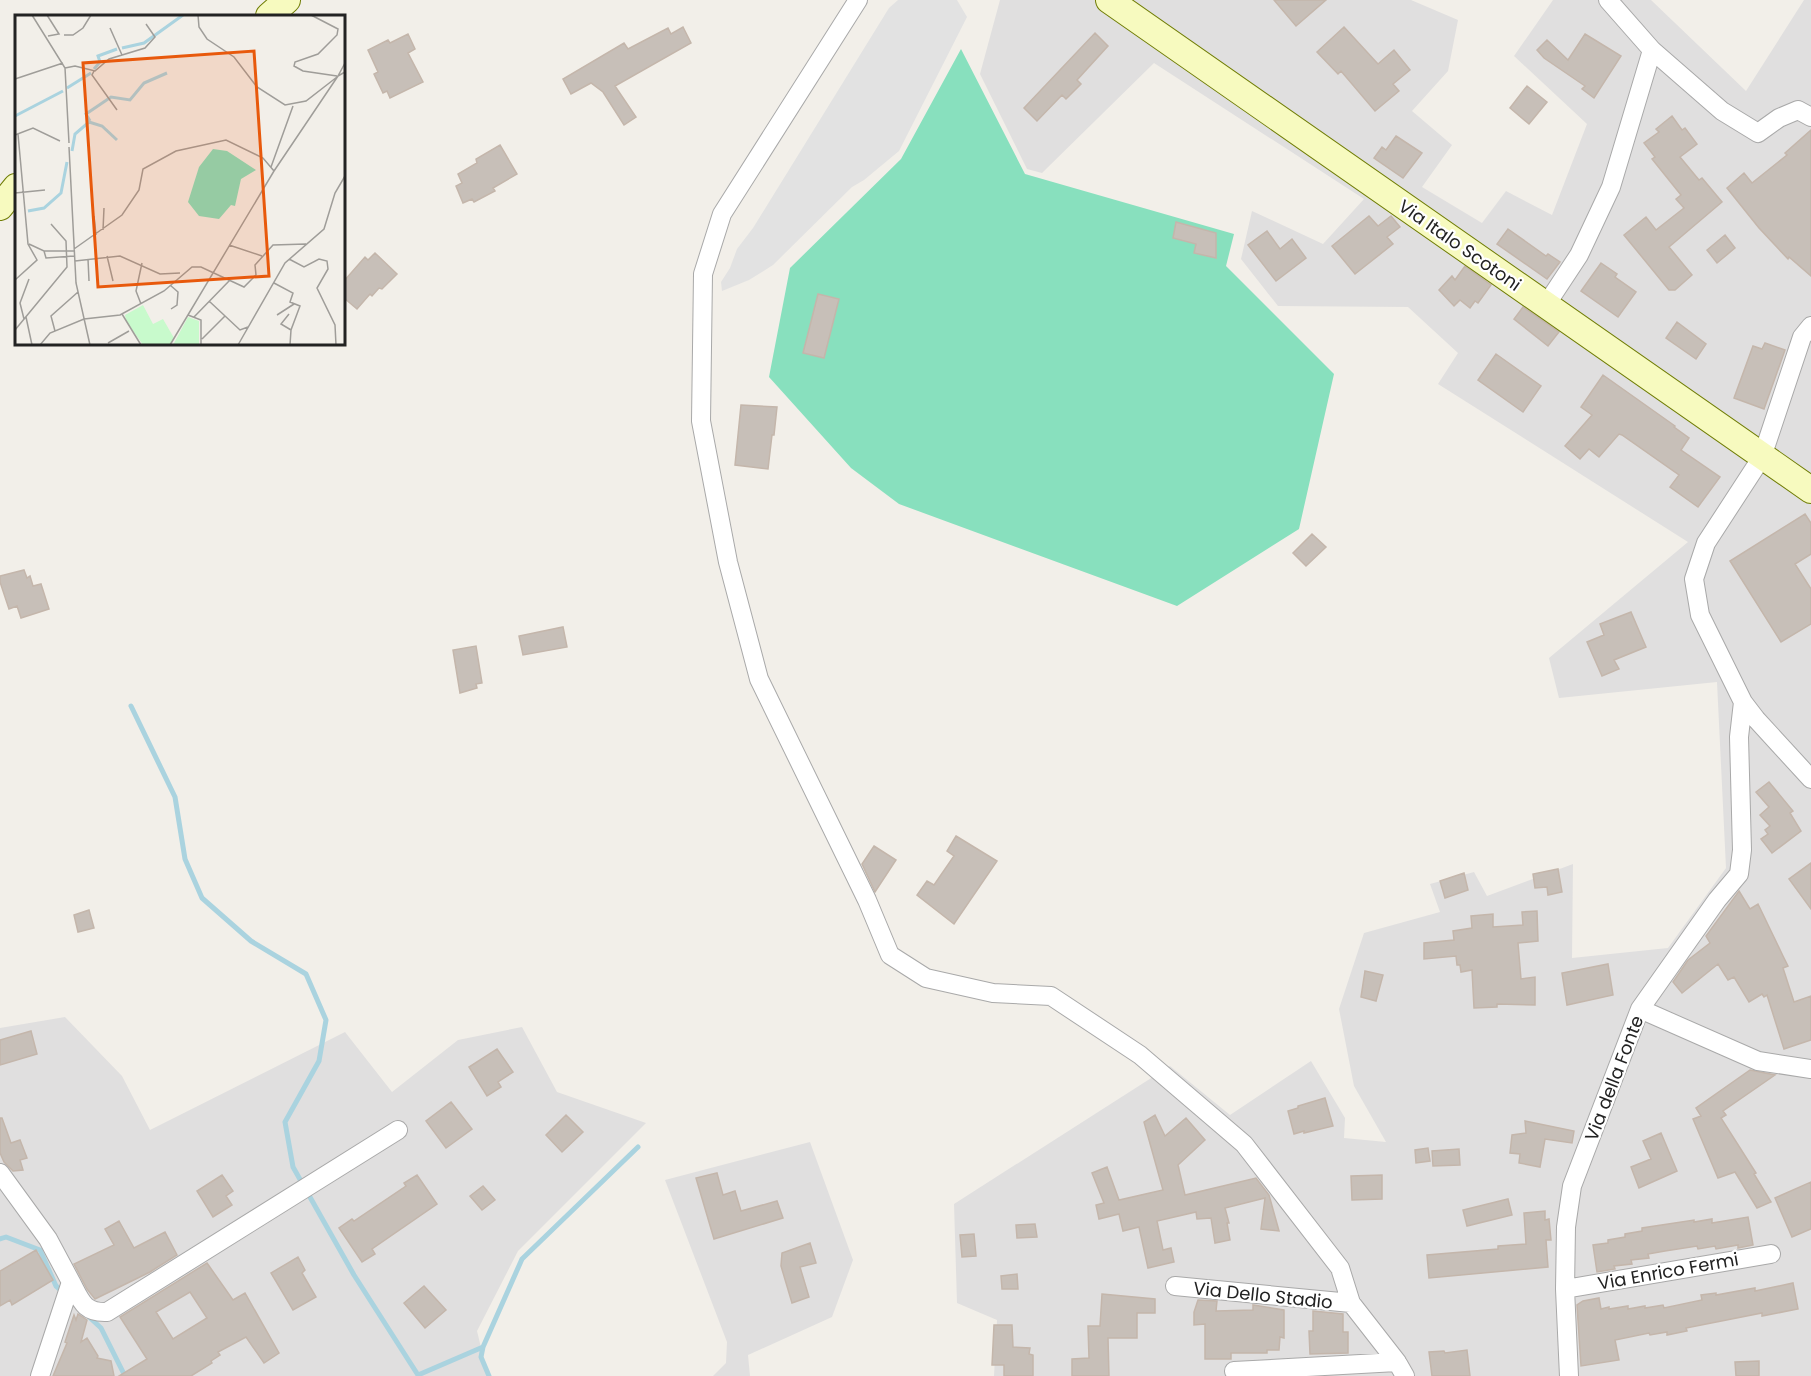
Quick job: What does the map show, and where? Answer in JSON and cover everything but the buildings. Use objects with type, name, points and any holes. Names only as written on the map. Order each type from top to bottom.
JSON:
[{"type":"street","points":[[270,15],[287,0]]},
{"type":"street","points":[[858,0],[722,214],[703,274],[701,421],[728,562],[759,679],[867,900],[890,955],[926,978],[993,993],[1051,996],[1140,1055],[1244,1144],[1340,1268],[1351,1304],[1401,1369]]},
{"type":"street","name":"Via Italo Scotoni","points":[[1109,0],[1811,490]]},
{"type":"street","points":[[1608,0],[1652,50],[1722,111],[1758,133],[1779,117],[1798,110],[1811,117]]},
{"type":"street","points":[[1546,305],[1579,255],[1611,187],[1652,50]]},
{"type":"street","points":[[0,207],[15,187]]},
{"type":"street","points":[[1811,326],[1802,337],[1762,457],[1706,543],[1694,579],[1700,615],[1743,702],[1811,779]]},
{"type":"street","name":"Via della Fonte","points":[[1569,1376],[1564,1289],[1566,1227],[1572,1186],[1640,1009],[1717,900],[1739,874],[1742,850],[1739,737],[1743,702]]},
{"type":"street","points":[[1640,1009],[1758,1061],[1811,1069]]},
{"type":"street","points":[[0,1173],[48,1239],[83,1305],[95,1312],[108,1312],[398,1130]]},
{"type":"street","name":"Via Enrico Fermi","points":[[1564,1289],[1771,1254]]},
{"type":"street","points":[[40,1376],[71,1282]]},
{"type":"street","name":"Via Dello Stadio","points":[[1175,1286],[1351,1304]]},
{"type":"street","points":[[1234,1371],[1401,1369]]},
{"type":"shaded area","points":[[898,0],[957,0],[967,17],[899,151],[852,187],[773,265],[749,280],[722,291],[721,282],[730,268],[737,249],[753,228],[889,8]]},
{"type":"shaded area","points":[[1000,0],[1411,0],[1458,20],[1448,71],[1412,111],[1452,145],[1422,187],[1482,223],[1506,191],[1552,215],[1587,124],[1514,56],[1553,0],[1651,0],[1746,91],[1804,0],[1811,0],[1811,1376],[994,1376],[997,1320],[957,1303],[954,1204],[1170,1066],[1230,1115],[1311,1061],[1345,1118],[1344,1138],[1386,1142],[1354,1086],[1339,1009],[1364,933],[1440,912],[1430,884],[1474,872],[1487,896],[1573,864],[1572,958],[1668,948],[1726,868],[1717,682],[1559,698],[1549,658],[1688,542],[1438,384],[1458,353],[1408,307],[1278,306],[1241,259],[1252,211],[1323,244],[1364,199],[1154,63],[1042,173],[1027,169],[980,74]]},
{"type":"shaded area","points":[[65,1017],[122,1076],[150,1130],[345,1032],[392,1092],[458,1040],[522,1027],[557,1092],[646,1123],[518,1251],[477,1331],[488,1376],[0,1376],[0,1028]]},
{"type":"shaded area","points":[[810,1142],[853,1260],[832,1317],[748,1355],[750,1376],[713,1376],[726,1363],[727,1342],[665,1180]]},
{"type":"green space","points":[[961,49],[1025,174],[1234,234],[1226,266],[1334,374],[1299,529],[1177,606],[899,504],[851,468],[769,377],[790,268],[901,159]]},
{"type":"waterway","points":[[131,706],[175,797],[185,859],[202,898],[251,941],[306,974],[326,1020],[319,1061],[285,1122],[293,1167],[354,1275],[418,1375],[483,1347]]},
{"type":"waterway","points":[[489,1376],[481,1357],[483,1347],[522,1259],[638,1147]]},
{"type":"waterway","points":[[0,1239],[6,1237],[40,1250],[56,1286],[63,1292]]},
{"type":"waterway","points":[[87,1315],[101,1328],[125,1376]]}]
